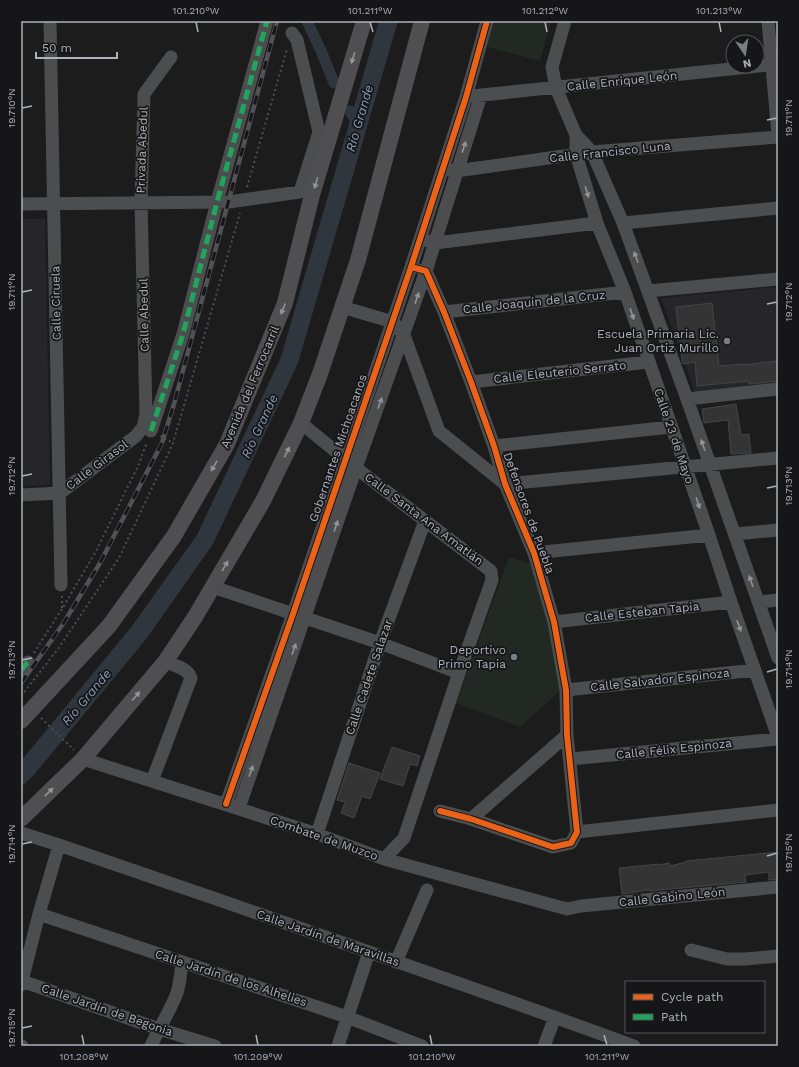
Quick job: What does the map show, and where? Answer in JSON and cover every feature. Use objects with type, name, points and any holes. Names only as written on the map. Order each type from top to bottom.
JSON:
[{"type":"main road","name":"Avenida del Ferrocarril","points":[[21,721],[109,626],[174,536],[227,444],[285,303],[312,195],[364,21]]},
{"type":"main road","points":[[21,819],[83,759],[165,662],[195,617],[263,501],[301,423],[320,374],[358,260],[422,21]]},
{"type":"street","name":"Calle Ciruela","points":[[50,21],[61,584]]},
{"type":"street","points":[[147,429],[183,334],[222,202],[267,21]]},
{"type":"street","name":"Gobernantes Michoacanos","points":[[299,616],[345,459],[393,322],[466,97],[486,21]]},
{"type":"street","name":"Calle 23 de Mayo","points":[[565,21],[552,67],[556,88],[576,135],[592,152],[623,223],[687,399],[778,658]]},
{"type":"street","points":[[768,21],[775,64],[778,136]]},
{"type":"street","points":[[21,204],[222,202],[300,192],[319,132],[297,40],[292,33]]},
{"type":"street","name":"Privada Abedul","points":[[141,203],[144,94],[171,57]]},
{"type":"street","name":"Calle Enrique León","points":[[466,97],[775,64]]},
{"type":"street","name":"Gobernantes Michoacanos","points":[[232,806],[299,616],[356,468],[404,335],[435,243],[456,171],[481,95]]},
{"type":"street","name":"Calle 23 de Mayo","points":[[576,135],[576,154],[597,223],[625,292],[778,738]]},
{"type":"street","name":"Calle Francisco Luna","points":[[443,169],[456,171],[592,152],[778,136]]},
{"type":"street","name":"Calle Abedul","points":[[141,203],[147,429]]},
{"type":"street","points":[[623,223],[778,208]]},
{"type":"street","points":[[420,239],[435,243],[597,223]]},
{"type":"street","points":[[411,267],[426,271]]},
{"type":"street","name":"Defensores de Puebla","points":[[426,271],[444,312],[471,382],[494,446],[505,484],[534,553],[554,622],[566,690],[567,735],[570,759],[574,837]]},
{"type":"street","points":[[648,291],[778,279]]},
{"type":"street","name":"Calle Joaquín de la Cruz","points":[[444,312],[625,292]]},
{"type":"street","points":[[342,307],[393,322],[404,335],[439,431],[505,484],[778,458]]},
{"type":"street","name":"Calle Eleuterio Serrato","points":[[471,382],[648,362]]},
{"type":"street","points":[[687,399],[778,389]]},
{"type":"street","name":"Calle Santa Ana Amatlán","points":[[301,423],[356,468],[491,571],[492,580],[459,673],[404,838],[384,859]]},
{"type":"street","points":[[494,446],[671,427]]},
{"type":"street","name":"Calle Girasol","points":[[21,495],[60,494],[147,429]]},
{"type":"street","name":"Calle Cadete Salazar","points":[[317,834],[380,643],[425,521]]},
{"type":"street","points":[[735,534],[778,530]]},
{"type":"street","points":[[534,553],[709,535]]},
{"type":"street","points":[[213,587],[380,643],[459,673]]},
{"type":"street","points":[[759,602],[778,600]]},
{"type":"street","name":"Calle Esteban Tapia","points":[[554,622],[731,602]]},
{"type":"street","points":[[152,781],[191,678],[190,673],[165,662]]},
{"type":"street","name":"Calle Salvador Espinoza","points":[[566,690],[755,670]]},
{"type":"street","points":[[471,819],[567,735]]},
{"type":"street","name":"Calle Félix Espinoza","points":[[570,759],[778,738]]},
{"type":"street","name":"Combate de Muzco","points":[[83,759],[317,834],[384,859],[567,909]]},
{"type":"street","points":[[440,811],[471,819],[554,847],[574,837],[778,810]]},
{"type":"street","name":"Calle Jardín de Maravillas","points":[[21,833],[368,952],[634,1046]]},
{"type":"street","points":[[22,983],[39,914],[59,845]]},
{"type":"street","name":"Calle Gabino León","points":[[567,909],[581,906],[778,886]]},
{"type":"street","points":[[396,962],[427,890]]},
{"type":"street","name":"Calle Jardín de los Alhelies","points":[[39,914],[347,1017],[422,1046]]},
{"type":"street","points":[[690,950],[727,959],[778,956]]},
{"type":"street","points":[[338,1046],[368,952]]},
{"type":"street","points":[[151,1046],[177,991],[182,962]]},
{"type":"street","name":"Calle Jardín de Begonia","points":[[22,983],[214,1046]]},
{"type":"street","points":[[544,1046],[555,1017]]},
{"type":"path","points":[[23,665],[65,604],[95,553],[139,464],[147,429]]},
{"type":"path","points":[[44,719],[70,746]]},
{"type":"shaded area","points":[[492,21],[551,21],[540,61],[484,46]]},
{"type":"shaded area","points":[[21,219],[45,219],[50,485],[21,486]]},
{"type":"shaded area","name":"Escuela Primaria Lic. Juan Ortiz Murillo","points":[[778,287],[778,384],[695,392],[661,298]]},
{"type":"shaded area","name":"Deportivo Primo Tapia","points":[[509,557],[535,565],[551,622],[560,691],[520,727],[456,703]]},
{"type":"water","name":"Río Grande","points":[[379,21],[398,21],[298,363],[213,544],[147,638],[33,776],[21,787],[21,761],[132,626],[197,535],[281,357]]},
{"type":"building","points":[[712,303],[719,366],[745,365],[776,361],[778,381],[749,384],[748,381],[697,386],[695,362],[683,364],[676,307]]},
{"type":"building","points":[[736,404],[741,435],[749,434],[751,453],[731,454],[728,420],[704,423],[702,409]]},
{"type":"building","points":[[392,747],[420,756],[417,766],[410,764],[403,786],[380,779]]},
{"type":"building","points":[[349,763],[380,773],[370,799],[362,796],[354,818],[341,813],[345,802],[337,800]]},
{"type":"building","points":[[778,852],[778,879],[769,880],[769,872],[745,875],[746,882],[649,890],[622,894],[619,868],[669,863],[670,866],[686,861]]},
{"type":"waterway","points":[[307,21],[334,83]]},
{"type":"waterway","name":"Río Grande","points":[[350,111],[357,123]]},
{"type":"railway","points":[[21,683],[63,624],[100,563],[162,443],[174,404],[277,21]]},
{"type":"marked path","points":[[151,431],[183,334],[217,202],[267,21]]},
{"type":"marked path","points":[[21,670],[28,662]]},
{"type":"cycle path","points":[[226,804],[293,614],[411,267],[466,97],[487,21]]},
{"type":"cycle path","points":[[411,267],[426,271],[444,312],[494,446],[505,484],[534,553],[554,622],[566,690],[567,735],[577,832],[571,843],[553,847],[471,819],[440,811]]},
{"type":"place","name":"Escuela Primaria Lic. Juan Ortiz Murillo","points":[[727,341]]},
{"type":"place","name":"Deportivo Primo Tapia","points":[[514,657]]}]
